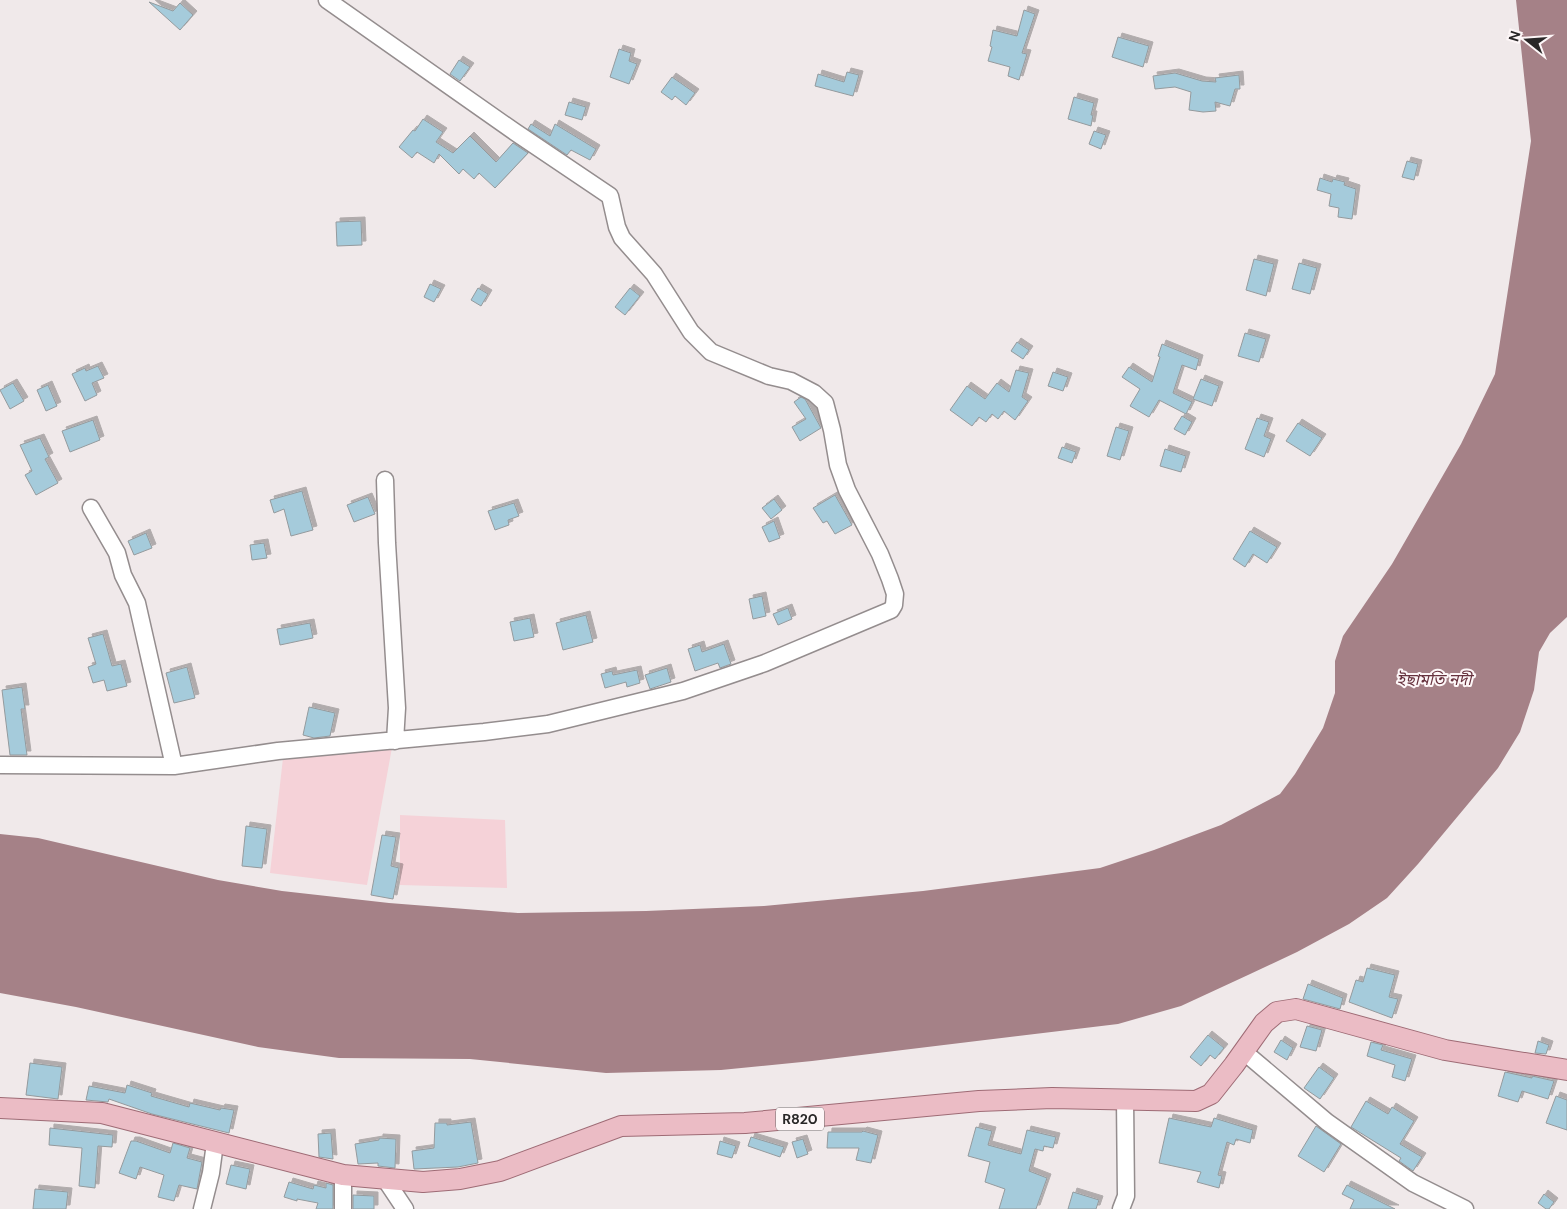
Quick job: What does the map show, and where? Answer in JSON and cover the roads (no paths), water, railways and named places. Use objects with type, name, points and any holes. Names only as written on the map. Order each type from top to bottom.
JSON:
[{"type":"main road","name":"R820","points":[[0,1108],[102,1113],[343,1175],[422,1182],[460,1179],[500,1171],[621,1126],[755,1122],[979,1101],[1052,1098],[1196,1101],[1211,1094],[1264,1023],[1278,1012],[1296,1009],[1445,1050],[1567,1070]]},
{"type":"street","points":[[0,765],[174,766],[278,751],[395,741],[548,724],[683,691],[765,664],[890,610],[894,605],[895,594],[880,554],[847,490],[838,465],[825,402],[791,381],[769,376],[711,352],[690,332],[654,274],[622,238],[617,227],[610,196],[327,0]]},
{"type":"street","points":[[385,480],[386,543],[397,708],[395,741]]},
{"type":"street","points":[[91,508],[117,553],[123,575],[137,603],[174,766]]},
{"type":"street","points":[[1243,1051],[1327,1122],[1405,1177],[1465,1209]]},
{"type":"street","points":[[1121,1209],[1126,1196],[1125,1100]]},
{"type":"street","points":[[202,1209],[211,1173],[215,1143]]},
{"type":"street","points":[[343,1175],[343,1209]]},
{"type":"street","points":[[385,1178],[404,1209]]},
{"type":"water","name":"ইছামতি নদী","points":[[1516,0],[1567,0],[1567,617],[1550,633],[1539,652],[1534,690],[1520,732],[1498,768],[1387,898],[1349,924],[1297,952],[1181,1006],[1118,1024],[812,1061],[721,1070],[606,1073],[470,1059],[339,1058],[258,1047],[76,1007],[0,993],[0,834],[38,838],[218,880],[282,891],[389,903],[518,913],[646,911],[764,906],[923,891],[1100,868],[1221,825],[1280,794],[1295,774],[1323,728],[1335,693],[1335,661],[1343,636],[1392,564],[1461,444],[1495,374],[1531,141]]}]
